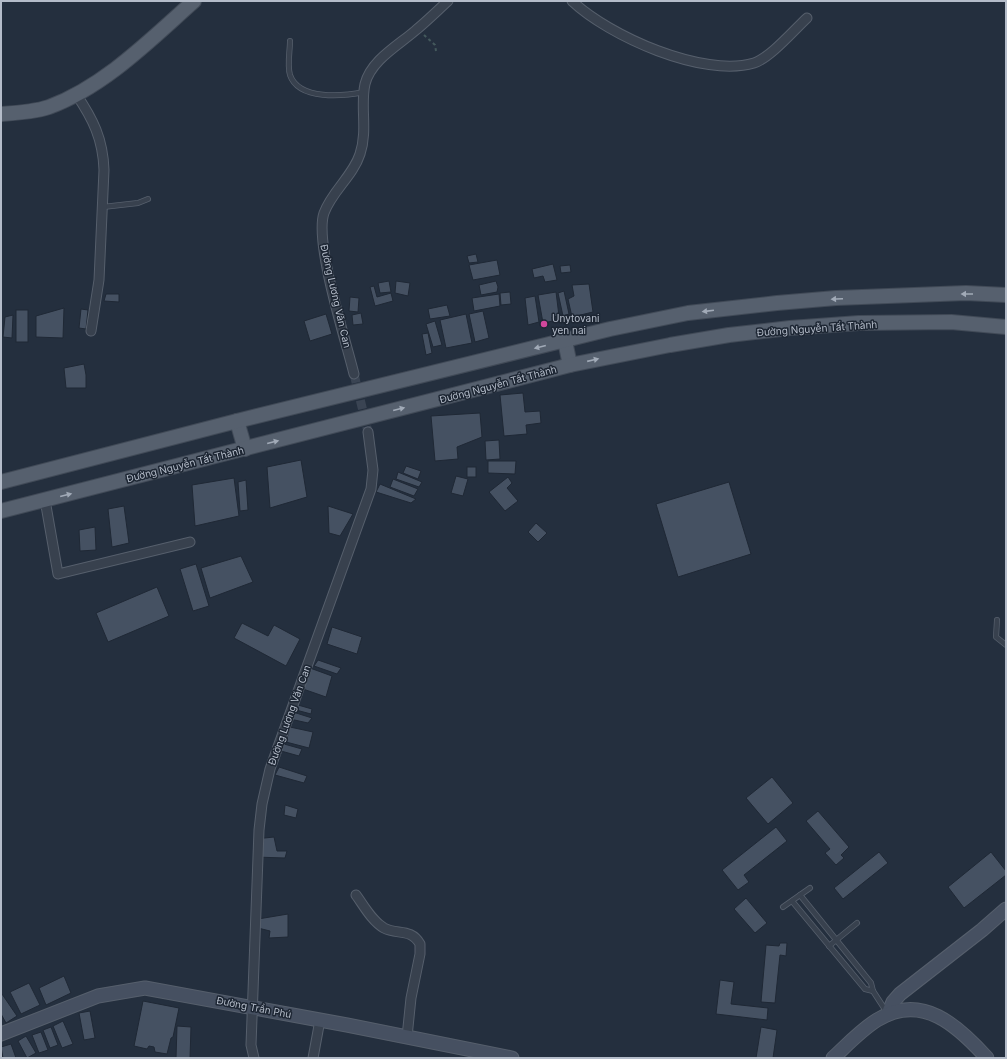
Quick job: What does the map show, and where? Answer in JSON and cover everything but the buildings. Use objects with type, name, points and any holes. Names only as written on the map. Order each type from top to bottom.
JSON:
[{"type":"main road","points":[[1,114],[21,113],[48,107],[76,94],[98,81],[129,58],[194,1]]},
{"type":"main road","points":[[1,482],[237,421],[565,341],[688,313],[836,298],[966,293],[1006,295]]},
{"type":"main road","name":"Đường Nguyễn Tất Thành","points":[[1,511],[570,365],[670,345],[729,335],[790,328],[858,323],[951,322],[1006,327]]},
{"type":"main road","points":[[565,341],[570,365]]},
{"type":"main road","points":[[237,421],[245,449]]},
{"type":"street","name":"Đường Lương Văn Can","points":[[354,374],[331,283],[323,238],[322,222],[324,212],[349,176],[360,153],[364,129],[364,92],[371,70],[379,61],[418,29],[448,1]]},
{"type":"street","points":[[572,1],[582,11],[608,29],[665,54],[685,60],[708,64],[754,63],[764,59],[807,18]]},
{"type":"street","points":[[76,94],[92,119],[104,156],[98,291],[91,331]]},
{"type":"street","name":"Đường Lương Văn Can","points":[[254,1058],[251,1045],[258,848],[262,804],[270,769],[371,489],[373,470],[368,432]]},
{"type":"street","points":[[45,500],[58,574],[190,542]]},
{"type":"street","points":[[356,894],[376,922],[385,929],[407,933],[414,936],[420,944],[421,948],[411,998],[407,1037]]},
{"type":"street","points":[[888,1014],[893,1002],[900,994],[982,930],[1006,908]]},
{"type":"street","name":"Đường Trần Phú","points":[[1,1034],[98,996],[145,988],[253,1007],[512,1058]]},
{"type":"street","points":[[833,1058],[870,1025],[888,1014],[910,1009],[922,1010],[950,1022],[966,1036],[986,1058]]},
{"type":"street","points":[[314,1058],[320,1020]]},
{"type":"lane","points":[[290,41],[290,74],[295,84],[303,89],[319,94],[348,95],[364,92]]},
{"type":"lane","points":[[102,207],[138,202],[148,199]]},
{"type":"lane","points":[[997,620],[996,637],[1006,645]]},
{"type":"lane","points":[[783,907],[810,888]]},
{"type":"lane","points":[[800,895],[871,983],[873,991],[888,1014]]},
{"type":"lane","points":[[792,901],[865,989],[873,991]]},
{"type":"lane","points":[[829,946],[857,923]]},
{"type":"path","points":[[418,29],[435,44],[436,51]]},
{"type":"tunnel","points":[[354,374],[368,432]]},
{"type":"place","name":"Unytovani yen nai","points":[[544,324]]}]
